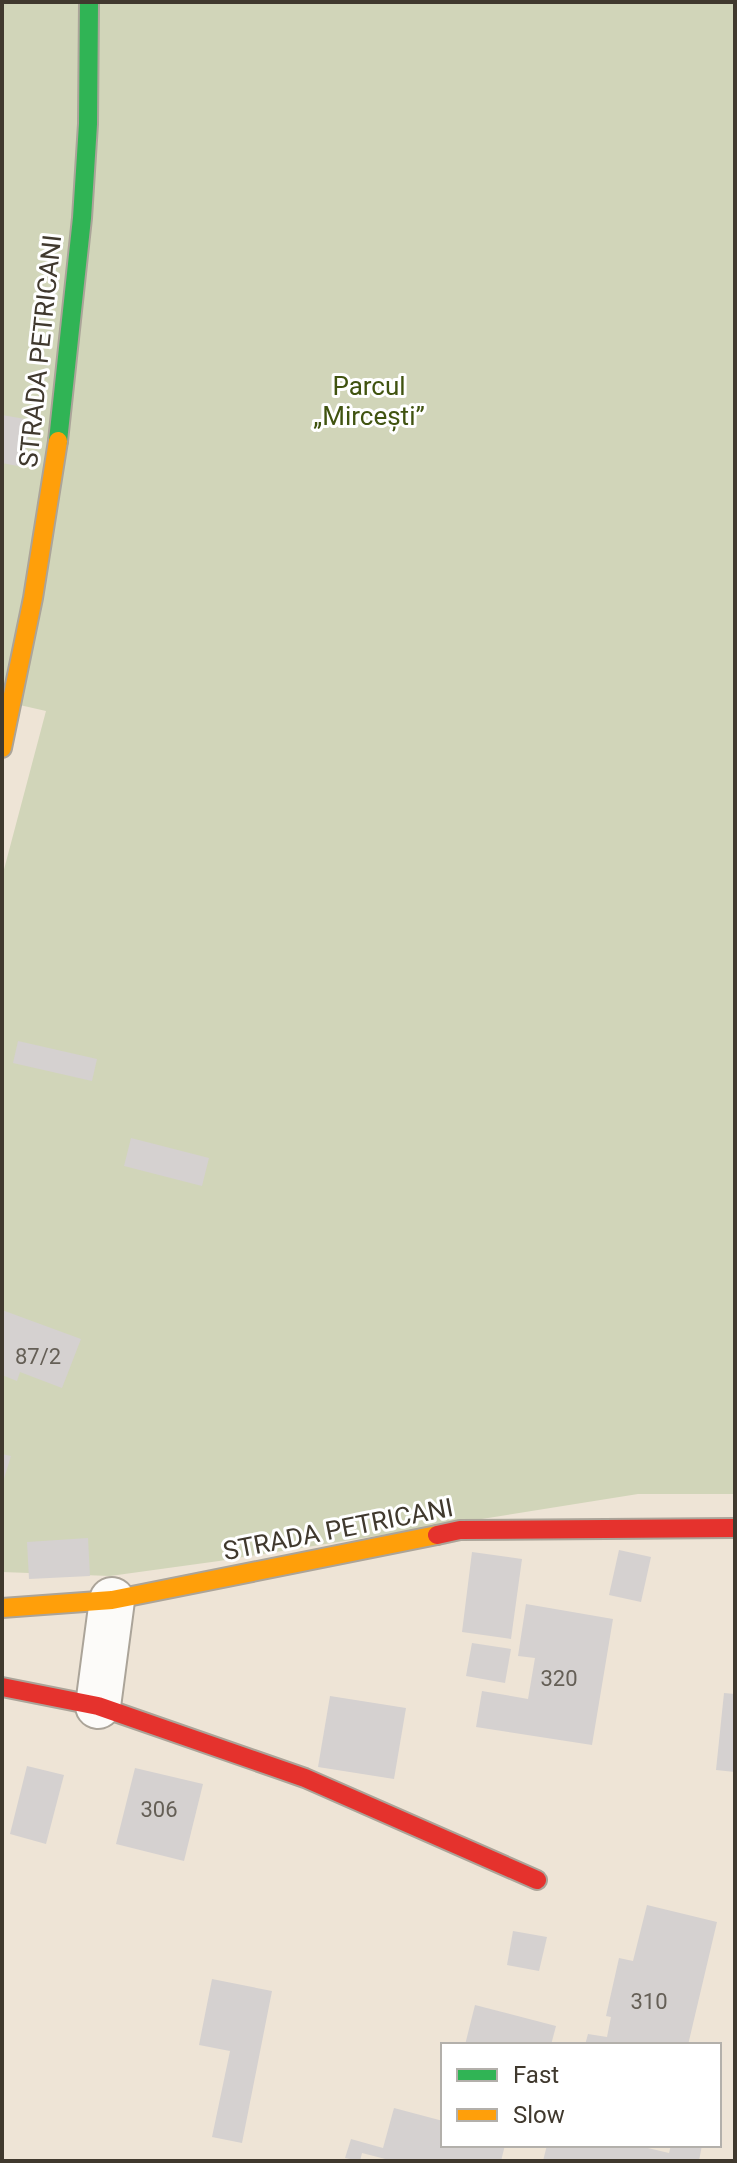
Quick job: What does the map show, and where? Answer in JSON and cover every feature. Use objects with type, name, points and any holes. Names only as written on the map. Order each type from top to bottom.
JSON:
[{"type":"street","name":"STRADA PETRICANI","points":[[2,748],[29,629],[67,381],[87,141],[89,2]]},
{"type":"street","name":"STRADA PETRICANI","points":[[2,1608],[112,1600],[460,1530],[735,1528]]},
{"type":"street","points":[[98,1706],[112,1600]]},
{"type":"street","points":[[2,1687],[98,1706],[305,1778],[537,1880]]},
{"type":"green space","name":"Parcul „Mircești”","points":[[2,2],[735,2],[735,1494],[638,1494],[110,1576],[2,1572],[2,877],[46,711],[2,701]]},
{"type":"building","points":[[2,415],[31,420],[23,467],[2,463]]},
{"type":"building","points":[[18,1041],[97,1059],[92,1081],[13,1063]]},
{"type":"building","points":[[131,1138],[209,1158],[202,1186],[124,1166]]},
{"type":"building","points":[[2,1310],[81,1339],[62,1388],[20,1372],[17,1381],[2,1375]]},
{"type":"building","points":[[2,1454],[11,1456],[3,1482],[2,1482]]},
{"type":"building","points":[[88,1538],[90,1576],[29,1579],[27,1542]]},
{"type":"building","points":[[619,1550],[651,1557],[641,1602],[609,1595]]},
{"type":"building","points":[[472,1552],[522,1559],[511,1639],[462,1632]]},
{"type":"building","points":[[526,1604],[613,1619],[592,1745],[476,1727],[482,1691],[528,1699],[535,1658],[518,1656]]},
{"type":"building","points":[[472,1643],[511,1649],[505,1683],[466,1676]]},
{"type":"building","points":[[724,1693],[735,1694],[735,1772],[716,1770]]},
{"type":"building","points":[[330,1696],[406,1708],[394,1779],[318,1767]]},
{"type":"building","points":[[27,1766],[64,1775],[46,1844],[10,1834]]},
{"type":"building","points":[[135,1768],[203,1784],[184,1861],[116,1844]]},
{"type":"building","points":[[647,1905],[717,1922],[688,2043],[586,2043],[588,2034],[607,2037],[611,2017],[606,2016],[619,1958],[633,1961]]},
{"type":"building","points":[[513,1931],[547,1937],[539,1971],[507,1965]]},
{"type":"building","points":[[212,1979],[272,1991],[242,2143],[212,2137],[230,2051],[199,2045]]},
{"type":"building","points":[[475,2005],[556,2026],[552,2043],[466,2043]]},
{"type":"building","points":[[394,2108],[441,2120],[441,2147],[504,2147],[501,2161],[393,2161],[362,2153],[360,2161],[345,2158],[351,2139],[383,2148]]},
{"type":"building","points":[[546,2147],[644,2147],[669,2153],[670,2147],[702,2147],[699,2161],[543,2161]]},
{"type":"traffic: fast","points":[[58,441],[82,218],[88,124],[89,2]]},
{"type":"traffic: slow","points":[[2,748],[33,598],[58,441]]},
{"type":"traffic: slow","points":[[2,1608],[112,1600],[437,1535]]},
{"type":"traffic: jam","points":[[437,1535],[460,1530],[735,1528]]},
{"type":"traffic: jam","points":[[2,1687],[98,1706],[305,1778],[537,1880]]}]
